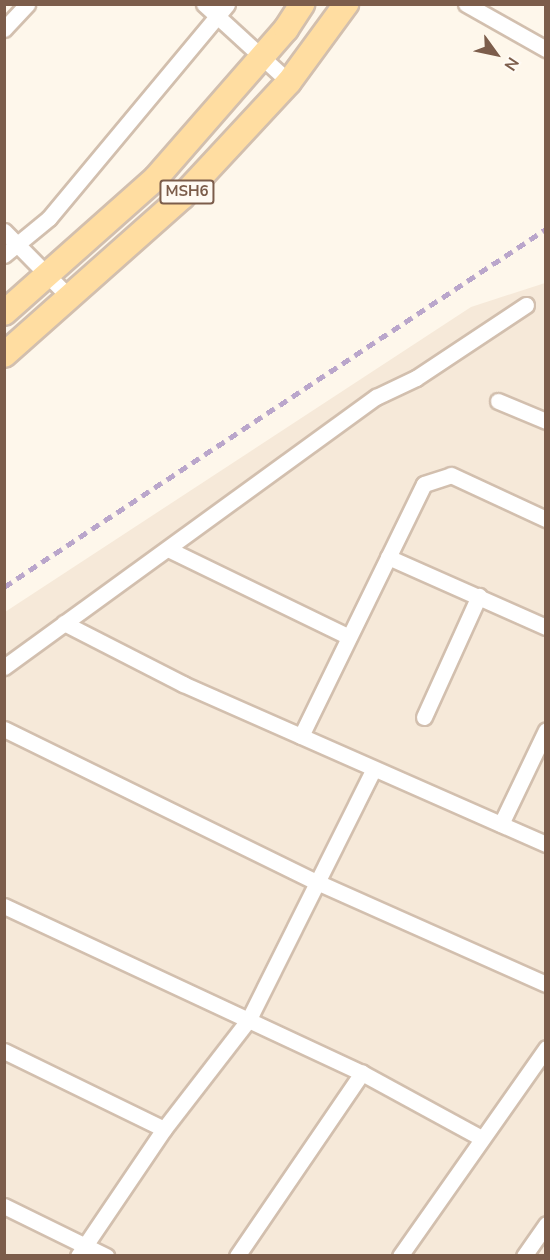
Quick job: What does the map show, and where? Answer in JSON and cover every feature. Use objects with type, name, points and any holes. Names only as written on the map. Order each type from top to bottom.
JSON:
[{"type":"main road","name":"MSH6","points":[[4,313],[156,178],[261,57],[302,4]]},
{"type":"main road","name":"MSH6","points":[[4,355],[182,197],[289,82],[346,4]]},
{"type":"street","points":[[4,28],[27,4]]},
{"type":"street","points":[[204,4],[289,82]]},
{"type":"street","points":[[4,255],[50,218],[228,4]]},
{"type":"street","points":[[466,4],[546,49]]},
{"type":"street","points":[[4,231],[70,298]]},
{"type":"street","points":[[4,667],[376,397],[416,378],[526,305]]},
{"type":"street","points":[[498,401],[546,421]]},
{"type":"street","points":[[301,736],[415,497],[436,478],[451,475],[546,519]]},
{"type":"street","points":[[168,549],[349,637]]},
{"type":"street","points":[[388,557],[546,627]]},
{"type":"street","points":[[424,717],[479,596]]},
{"type":"street","points":[[64,623],[183,684],[373,770],[546,844]]},
{"type":"street","points":[[4,729],[320,883],[546,984]]},
{"type":"street","points":[[501,824],[546,730]]},
{"type":"street","points":[[81,1250],[164,1129],[249,1019],[320,883],[373,770]]},
{"type":"street","points":[[4,906],[362,1073],[482,1138]]},
{"type":"street","points":[[4,1051],[164,1129]]},
{"type":"street","points":[[400,1256],[544,1054]]},
{"type":"street","points":[[237,1256],[362,1073]]},
{"type":"street","points":[[4,1206],[81,1250],[106,1256]]},
{"type":"street","points":[[524,1256],[546,1224]]},
{"type":"shaded area","points":[[545,283],[545,1255],[5,1256],[5,612],[471,307]]},
{"type":"railway","points":[[4,587],[546,229]]}]
